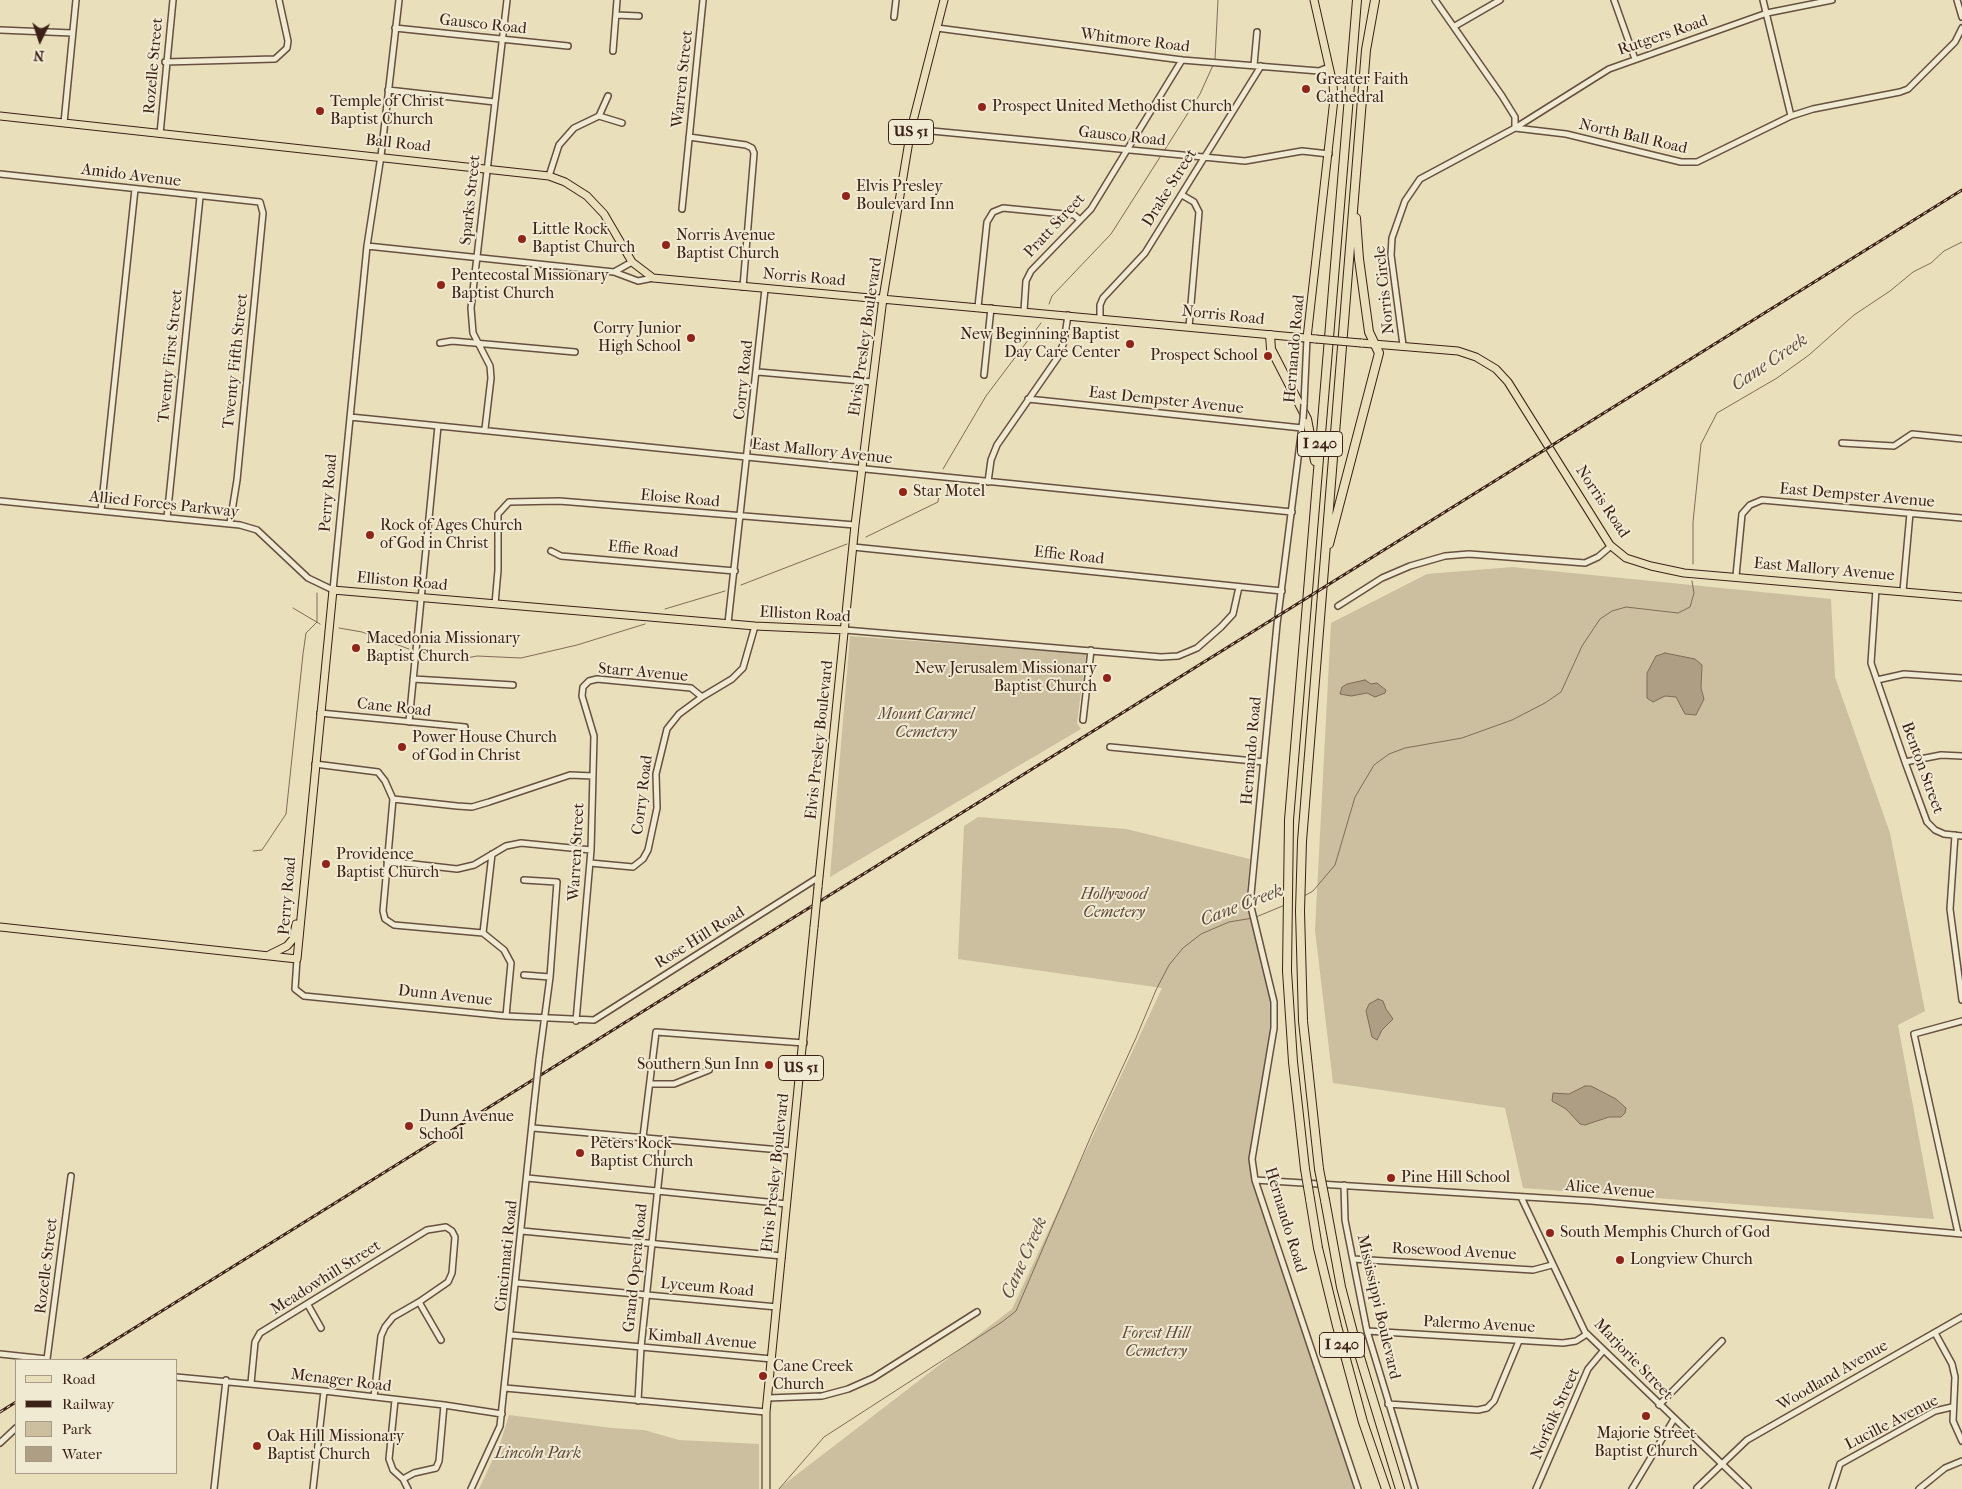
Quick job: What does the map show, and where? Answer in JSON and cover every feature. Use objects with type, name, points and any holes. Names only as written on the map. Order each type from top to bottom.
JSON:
[{"type":"highway","name":"I 240","points":[[1357,0],[1290,811],[1287,914],[1293,1062],[1305,1169],[1318,1248],[1361,1414],[1386,1489]]},
{"type":"highway","name":"I 240","points":[[1374,0],[1366,50],[1305,789],[1300,911],[1304,1042],[1324,1200],[1341,1287],[1356,1344],[1400,1489]]},
{"type":"highway","points":[[1324,565],[1379,353],[1369,332],[1359,259],[1354,196]]},
{"type":"highway","points":[[1270,335],[1271,349],[1307,419],[1317,479]]},
{"type":"main road","name":"Elvis Presley Boulevard","points":[[766,1489],[766,1412],[861,470],[874,382],[883,298],[911,129],[944,0]]},
{"type":"main road","name":"Hernando Road","points":[[1307,338],[1334,99],[1314,0]]},
{"type":"main road","name":"Ball Road","points":[[0,116],[487,167],[549,176],[565,182],[587,196],[604,214],[632,262]]},
{"type":"main road","points":[[632,262],[653,278]]},
{"type":"main road","name":"Norris Road","points":[[653,278],[1458,351],[1476,357],[1496,369],[1508,382],[1611,546],[1626,558],[1684,573]]},
{"type":"main road","name":"East Mallory Avenue","points":[[1684,573],[1962,597]]},
{"type":"main road","name":"Elliston Road","points":[[333,590],[755,626],[845,630]]},
{"type":"main road","name":"Perry Road","points":[[297,959],[333,590]]},
{"type":"main road","points":[[266,956],[279,952],[293,939],[301,908]]},
{"type":"main road","points":[[0,927],[297,959]]},
{"type":"street","points":[[64,123],[76,0]]},
{"type":"street","name":"Rozelle Street","points":[[160,134],[165,62],[173,0]]},
{"type":"street","points":[[165,62],[275,59],[287,48],[288,41],[279,0]]},
{"type":"street","name":"Perry Road","points":[[333,590],[367,246],[381,156],[399,0]]},
{"type":"street","name":"Sparks Street","points":[[485,429],[491,378],[490,366],[480,343],[473,333],[471,322],[501,39],[507,0]]},
{"type":"street","points":[[612,51],[617,0]]},
{"type":"street","name":"Warren Street","points":[[704,0],[689,137],[746,145],[752,148],[754,154],[744,287]]},
{"type":"street","points":[[894,17],[896,0]]},
{"type":"street","points":[[1435,0],[1515,117],[1515,128]]},
{"type":"street","points":[[1454,26],[1500,0]]},
{"type":"street","points":[[1614,0],[1635,59]]},
{"type":"street","points":[[1763,0],[1791,116]]},
{"type":"street","name":"Rutgers Road","points":[[1515,128],[1609,69],[1767,13],[1832,0]]},
{"type":"street","points":[[1957,0],[1962,17]]},
{"type":"street","points":[[616,15],[639,16]]},
{"type":"street","name":"Gausco Road","points":[[395,28],[568,46]]},
{"type":"street","name":"Whitmore Road","points":[[937,28],[1182,60],[1319,71],[1329,67]]},
{"type":"street","name":"North Ball Road","points":[[1515,128],[1566,134],[1690,163],[1711,156],[1791,116],[1908,88],[1955,42],[1962,28]]},
{"type":"street","points":[[0,30],[72,33]]},
{"type":"street","points":[[1257,32],[1257,66]]},
{"type":"street","name":"Pratt Street","points":[[1024,311],[1026,281],[1031,270],[1091,209],[1182,60]]},
{"type":"street","name":"Drake Street","points":[[1100,318],[1100,305],[1103,298],[1134,266],[1182,195],[1257,66]]},
{"type":"street","points":[[388,90],[495,102]]},
{"type":"street","points":[[549,176],[559,145],[565,136],[574,128],[599,116],[608,96]]},
{"type":"street","points":[[599,116],[622,123]]},
{"type":"street","name":"Norris Circle","points":[[1403,345],[1391,255],[1392,238],[1405,201],[1420,179],[1515,128]]},
{"type":"street","name":"Gausco Road","points":[[911,129],[1245,161],[1302,151],[1329,154]]},
{"type":"street","points":[[682,209],[689,137]]},
{"type":"street","name":"Amido Avenue","points":[[0,174],[260,202]]},
{"type":"street","points":[[101,511],[135,189]]},
{"type":"street","points":[[1182,195],[1194,202],[1199,212],[1189,327]]},
{"type":"street","name":"Twenty First Street","points":[[167,518],[200,197]]},
{"type":"street","name":"Twenty Fifth Street","points":[[230,523],[238,471],[262,223],[263,207],[260,202]]},
{"type":"street","points":[[978,307],[988,222],[993,212],[1003,208],[1074,215],[1080,220]]},
{"type":"street","name":"Norris Road","points":[[367,246],[614,272],[638,281],[653,278]]},
{"type":"street","points":[[614,272],[632,262]]},
{"type":"street","name":"Corry Road","points":[[728,623],[742,517],[766,289]]},
{"type":"street","points":[[984,375],[990,308]]},
{"type":"street","points":[[988,482],[991,460],[997,445],[1058,357],[1066,333],[1068,315]]},
{"type":"street","name":"Hernando Road","points":[[1307,338],[1302,428],[1264,762],[1252,907],[1274,1002],[1274,1028],[1252,1159],[1255,1180],[1358,1489]]},
{"type":"street","points":[[440,343],[452,341],[575,352]]},
{"type":"street","points":[[758,372],[874,382]]},
{"type":"street","name":"East Dempster Avenue","points":[[1028,398],[1302,428]]},
{"type":"street","name":"East Mallory Avenue","points":[[350,417],[485,429],[748,459],[1292,512]]},
{"type":"street","points":[[409,722],[438,426]]},
{"type":"street","points":[[1842,442],[1894,446],[1912,434],[1962,438]]},
{"type":"street","name":"Allied Forces Parkway","points":[[0,500],[230,523],[257,530],[308,578],[333,590]]},
{"type":"street","name":"East Dempster Avenue","points":[[1736,576],[1742,514],[1750,505],[1762,500],[1962,518]]},
{"type":"street","name":"Eloise Road","points":[[495,604],[498,570],[498,514],[508,502],[560,501],[855,525]]},
{"type":"street","points":[[1903,592],[1910,514]]},
{"type":"street","points":[[1338,606],[1382,578],[1410,566],[1445,556],[1469,554],[1585,563],[1598,557],[1611,546]]},
{"type":"street","name":"Effie Road","points":[[853,547],[1282,591]]},
{"type":"street","name":"Effie Road","points":[[551,550],[561,556],[735,571]]},
{"type":"street","name":"Elliston Road","points":[[845,630],[1162,657],[1178,656],[1197,648],[1233,614],[1239,587]]},
{"type":"street","name":"Benton Street","points":[[1876,589],[1870,653],[1877,680],[1905,762],[1927,822],[1935,830],[1962,836]]},
{"type":"street","name":"Corry Road","points":[[590,863],[633,867],[643,859],[648,850],[657,808],[656,774],[667,729],[679,714],[702,697],[732,679],[743,668],[755,626]]},
{"type":"street","points":[[1083,720],[1091,650]]},
{"type":"street","points":[[1877,680],[1904,674],[1962,678]]},
{"type":"street","points":[[413,678],[512,685]]},
{"type":"street","name":"Starr Avenue","points":[[583,687],[589,681],[597,679],[691,688],[702,697]]},
{"type":"street","name":"Warren Street","points":[[576,1021],[591,850],[594,736],[582,696],[583,687]]},
{"type":"street","name":"Cane Road","points":[[320,713],[464,727]]},
{"type":"street","points":[[1110,747],[1264,762]]},
{"type":"street","points":[[1905,762],[1941,755],[1962,756]]},
{"type":"street","points":[[315,764],[378,772],[385,781],[393,799],[383,911],[385,919],[394,925],[483,933],[504,950],[511,963],[506,1016]]},
{"type":"street","points":[[393,799],[472,806],[570,775],[593,776]]},
{"type":"street","points":[[1955,835],[1950,910],[1962,1000]]},
{"type":"street","points":[[387,861],[457,869],[474,865],[506,846],[521,843],[591,850]]},
{"type":"street","points":[[483,933],[492,854]]},
{"type":"street","name":"Rose Hill Road","points":[[594,1020],[819,878]]},
{"type":"street","name":"Cincinnati Road","points":[[471,1489],[500,1426],[502,1414],[534,1105],[550,977],[556,882],[524,880]]},
{"type":"street","name":"Perry Road","points":[[295,989],[297,959]]},
{"type":"street","points":[[524,975],[550,977]]},
{"type":"street","name":"Dunn Avenue","points":[[295,989],[304,996],[506,1016],[576,1021],[594,1020]]},
{"type":"street","points":[[1960,1233],[1914,1034],[1962,1021]]},
{"type":"street","points":[[643,1137],[656,1032],[804,1043]]},
{"type":"street","points":[[650,1084],[674,1084],[709,1070]]},
{"type":"street","points":[[533,1128],[792,1151]]},
{"type":"street","name":"Grand Opera Road","points":[[638,1401],[640,1347],[662,1139]]},
{"type":"street","name":"Rozelle Street","points":[[0,1354],[47,1359],[71,1176]]},
{"type":"street","points":[[527,1178],[787,1204]]},
{"type":"street","name":"Alice Avenue","points":[[1255,1180],[1521,1197],[1960,1233]]},
{"type":"street","name":"Mississippi Boulevard","points":[[1344,1185],[1345,1220],[1367,1331],[1415,1489]]},
{"type":"street","name":"Marjorie Street","points":[[1521,1197],[1552,1265],[1587,1334],[1748,1489]]},
{"type":"street","name":"Meadowhill Street","points":[[251,1383],[255,1342],[260,1333],[427,1230],[438,1227],[452,1231],[455,1237],[452,1273],[448,1282],[419,1302]]},
{"type":"street","points":[[522,1231],[782,1256]]},
{"type":"street","name":"Rosewood Avenue","points":[[1353,1259],[1533,1270],[1552,1265]]},
{"type":"street","name":"Lyceum Road","points":[[517,1283],[777,1307]]},
{"type":"street","points":[[374,1397],[381,1336],[393,1317],[419,1302],[441,1340]]},
{"type":"street","points":[[308,1305],[321,1328]]},
{"type":"street","points":[[768,1398],[822,1396],[848,1389],[873,1378],[976,1312]]},
{"type":"street","name":"Woodland Avenue","points":[[1698,1488],[1747,1440],[1962,1317]]},
{"type":"street","name":"Palermo Avenue","points":[[1367,1331],[1570,1343],[1587,1334]]},
{"type":"street","points":[[1935,1333],[1952,1364],[1955,1378],[1952,1407],[1953,1421],[1962,1441]]},
{"type":"street","name":"Kimball Avenue","points":[[511,1335],[772,1359]]},
{"type":"street","points":[[1388,1404],[1475,1410],[1487,1408],[1494,1401],[1519,1341]]},
{"type":"street","points":[[1659,1405],[1722,1342]]},
{"type":"street","name":"Norfolk Street","points":[[1536,1489],[1588,1370],[1603,1351]]},
{"type":"street","name":"Menager Road","points":[[178,1377],[226,1380],[324,1391],[502,1414]]},
{"type":"street","points":[[214,1489],[226,1380]]},
{"type":"street","points":[[506,1388],[766,1412]]},
{"type":"street","points":[[313,1489],[324,1391]]},
{"type":"street","points":[[395,1400],[389,1459],[393,1470],[403,1479],[408,1489]]},
{"type":"street","points":[[403,1479],[414,1473],[436,1468],[439,1461],[444,1405]]},
{"type":"street","name":"Lucille Avenue","points":[[1832,1489],[1840,1464],[1936,1411],[1952,1407]]},
{"type":"street","points":[[1632,1489],[1674,1419]]},
{"type":"street","points":[[0,1443],[15,1429]]},
{"type":"street","points":[[1919,1489],[1946,1468],[1962,1461]]},
{"type":"green space","points":[[1512,567],[1831,599],[1835,677],[1890,833],[1925,1011],[1898,1025],[1934,1219],[1523,1188],[1505,1108],[1333,1083],[1315,930],[1331,623],[1427,574]]},
{"type":"green space","name":"Mount Carmel Cemetery","points":[[850,636],[1086,654],[1077,723],[1081,729],[830,877]]},
{"type":"green space","name":"Forest Hill Cemetery","points":[[978,817],[1126,829],[1250,859],[1246,901],[1272,1003],[1270,1037],[1250,1168],[1355,1489],[778,1489],[1012,1309],[1162,988],[958,959],[964,826]]},
{"type":"green space","name":"Lincoln Park","points":[[509,1415],[612,1428],[644,1430],[679,1440],[759,1444],[759,1489],[479,1489],[500,1444]]},
{"type":"water","points":[[1665,653],[1695,659],[1702,665],[1701,688],[1704,699],[1696,715],[1685,714],[1676,697],[1665,696],[1653,702],[1647,698],[1647,673],[1656,656]]},
{"type":"water","points":[[1365,680],[1371,684],[1377,683],[1386,690],[1385,693],[1375,697],[1367,693],[1351,696],[1340,694],[1342,687],[1347,684]]},
{"type":"water","points":[[1378,999],[1383,1001],[1393,1019],[1382,1030],[1377,1040],[1372,1037],[1366,1011],[1369,1004]]},
{"type":"water","points":[[1585,1086],[1591,1086],[1616,1099],[1626,1108],[1625,1113],[1621,1117],[1609,1117],[1585,1125],[1580,1124],[1566,1109],[1552,1101],[1553,1093],[1569,1094]]},
{"type":"waterway","points":[[1215,60],[1218,0]]},
{"type":"waterway","points":[[1164,151],[1200,94],[1214,63]]},
{"type":"waterway","points":[[1049,304],[1052,296],[1111,234],[1162,154]]},
{"type":"waterway","name":"Cane Creek","points":[[1693,564],[1693,522],[1701,444],[1717,413],[1777,378],[1809,355],[1854,315],[1890,291],[1913,272],[1931,263],[1944,251],[1962,242]]},
{"type":"waterway","points":[[943,469],[986,396],[1041,323]]},
{"type":"waterway","points":[[866,537],[938,502],[940,487]]},
{"type":"waterway","points":[[741,585],[847,544]]},
{"type":"waterway","name":"Cane Creek","points":[[1304,896],[1313,891],[1335,865],[1355,797],[1374,765],[1389,754],[1405,748],[1462,738],[1512,720],[1545,703],[1561,692],[1582,646],[1600,619],[1612,611],[1626,607],[1678,613],[1690,607],[1694,593],[1692,581]]},
{"type":"waterway","points":[[665,609],[725,591]]},
{"type":"waterway","points":[[253,851],[262,850],[286,814],[303,654],[306,633],[317,622],[317,593]]},
{"type":"waterway","points":[[293,608],[320,624]]},
{"type":"waterway","points":[[421,652],[456,660],[477,656],[521,658],[577,645],[645,624]]},
{"type":"waterway","points":[[339,628],[362,632],[409,649]]},
{"type":"waterway","name":"Cane Creek","points":[[1256,917],[1285,905]]},
{"type":"waterway","name":"Cane Creek","points":[[779,1489],[824,1437],[1002,1322],[1016,1311],[1091,1136],[1169,965],[1183,948],[1201,934],[1229,922],[1253,918]]},
{"type":"railway","points":[[85,1359],[1962,190]]},
{"type":"railway","points":[[0,1412],[15,1403]]},
{"type":"place","name":"Greater Faith Cathedral","points":[[1306,89]]},
{"type":"place","name":"Prospect United Methodist Church","points":[[982,107]]},
{"type":"place","name":"Temple of Christ Baptist Church","points":[[320,111]]},
{"type":"place","name":"Elvis Presley Boulevard Inn","points":[[846,196]]},
{"type":"place","name":"Little Rock Baptist Church","points":[[522,239]]},
{"type":"place","name":"Norris Avenue Baptist Church","points":[[666,245]]},
{"type":"place","name":"Pentecostal Missionary Baptist Church","points":[[441,285]]},
{"type":"place","name":"Corry Junior High School","points":[[691,338]]},
{"type":"place","name":"New Beginning Baptist Day Care Center","points":[[1130,344]]},
{"type":"place","name":"Prospect School","points":[[1268,356]]},
{"type":"place","name":"Star Motel","points":[[903,492]]},
{"type":"place","name":"Rock of Ages Church of God in Christ","points":[[370,535]]},
{"type":"place","name":"Macedonia Missionary Baptist Church","points":[[356,648]]},
{"type":"place","name":"New Jerusalem Missionary Baptist Church","points":[[1107,678]]},
{"type":"place","name":"Power House Church of God in Christ","points":[[402,747]]},
{"type":"place","name":"Providence Baptist Church","points":[[326,864]]},
{"type":"place","name":"Southern Sun Inn","points":[[769,1065]]},
{"type":"place","name":"Dunn Avenue School","points":[[409,1126]]},
{"type":"place","name":"Peters Rock Baptist Church","points":[[580,1153]]},
{"type":"place","name":"Pine Hill School","points":[[1391,1178]]},
{"type":"place","name":"South Memphis Church of God","points":[[1550,1233]]},
{"type":"place","name":"Longview Church","points":[[1620,1260]]},
{"type":"place","name":"Cane Creek Church","points":[[763,1376]]},
{"type":"place","name":"Majorie Street Baptist Church","points":[[1646,1416]]},
{"type":"place","name":"Oak Hill Missionary Baptist Church","points":[[257,1446]]},
{"type":"park label","name":"Hollywood Cemetery","points":[[1114,904]]}]
